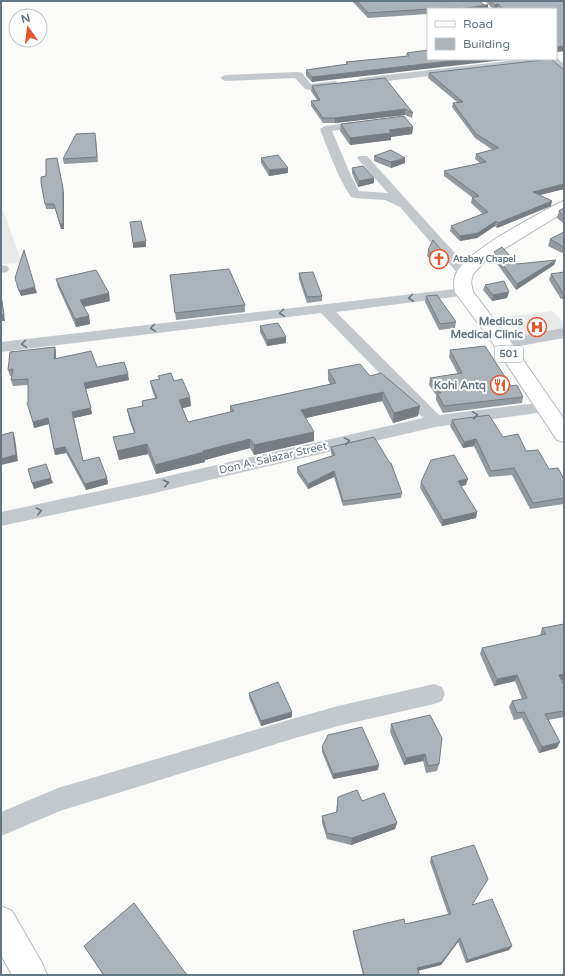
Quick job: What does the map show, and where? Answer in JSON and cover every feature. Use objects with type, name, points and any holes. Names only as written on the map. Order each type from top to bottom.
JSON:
[{"type":"main road","points":[[464,292],[462,282],[465,272],[480,257],[532,224],[564,206]]},
{"type":"main road","name":"501","points":[[464,292],[502,344],[564,435]]},
{"type":"main road","points":[[1,922],[24,973]]},
{"type":"street","points":[[225,78],[298,75],[309,87],[543,60]]},
{"type":"street","points":[[553,60],[564,69]]},
{"type":"street","points":[[376,123],[324,129],[346,178],[355,194],[388,197],[405,205]]},
{"type":"street","points":[[363,158],[465,272]]},
{"type":"street","points":[[1,347],[464,292]]},
{"type":"street","points":[[324,308],[435,421]]},
{"type":"street","points":[[502,344],[564,333]]},
{"type":"street","name":"Don A. Salazar Street","points":[[1,519],[154,486],[435,421],[546,407]]},
{"type":"street","points":[[1,824],[58,800],[269,736],[338,716],[434,694]]},
{"type":"shaded area","points":[[1,205],[22,263],[1,264]]},
{"type":"shaded area","name":"Medicus Medical Clinic","points":[[552,311],[564,323],[564,331],[520,338],[504,317]]},
{"type":"building","points":[[357,1],[479,1],[484,5],[488,5],[466,8],[427,8],[368,13]]},
{"type":"building","points":[[491,1],[564,1],[564,46],[557,47],[557,8],[502,8],[498,4],[495,5]]},
{"type":"building","points":[[427,50],[427,60],[458,60],[312,77],[306,70],[348,64],[346,62],[409,56],[407,53]]},
{"type":"building","points":[[542,60],[552,60],[564,70],[564,184],[533,192],[552,201],[498,223],[496,221],[478,233],[460,236],[451,226],[488,212],[472,198],[479,196],[444,171],[486,162],[476,154],[499,148],[476,134],[453,103],[463,102],[429,73]]},
{"type":"building","points":[[385,78],[413,113],[405,109],[335,118],[323,118],[311,101],[320,100],[312,86]]},
{"type":"building","points":[[404,116],[413,127],[389,130],[391,133],[350,138],[341,124]]},
{"type":"building","points":[[95,133],[97,157],[63,159],[76,134]]},
{"type":"building","points":[[391,150],[405,158],[391,162],[374,156]]},
{"type":"building","points":[[278,155],[288,168],[269,170],[261,158]]},
{"type":"building","points":[[57,158],[63,188],[63,224],[60,224],[54,204],[45,204],[41,183],[41,177],[46,176],[46,159]]},
{"type":"building","points":[[363,166],[374,178],[359,181],[352,168]]},
{"type":"building","points":[[564,208],[564,216],[559,211]]},
{"type":"building","points":[[141,221],[146,241],[133,243],[130,222]]},
{"type":"building","points":[[564,232],[564,247],[550,239]]},
{"type":"building","points":[[433,240],[447,257],[439,261],[428,250]]},
{"type":"building","points":[[502,247],[517,264],[556,260],[517,284],[494,252]]},
{"type":"building","points":[[24,250],[35,287],[19,291],[15,278]]},
{"type":"building","points":[[229,269],[245,305],[175,313],[170,275]]},
{"type":"building","points":[[96,270],[109,293],[80,300],[89,316],[75,319],[56,279]]},
{"type":"building","points":[[313,272],[322,296],[307,297],[299,273]]},
{"type":"building","points":[[564,272],[564,293],[563,293],[551,274]]},
{"type":"building","points":[[504,281],[509,292],[493,295],[485,285]]},
{"type":"building","points":[[437,295],[456,322],[440,324],[426,296]]},
{"type":"building","points":[[1,296],[4,315],[1,315]]},
{"type":"building","points":[[278,323],[286,337],[267,340],[260,326]]},
{"type":"building","points":[[485,346],[511,386],[517,385],[523,397],[444,406],[437,393],[441,393],[430,378],[462,373],[450,350]]},
{"type":"building","points":[[55,347],[54,359],[91,351],[97,367],[124,362],[128,374],[84,383],[91,408],[72,412],[83,461],[99,457],[107,478],[85,484],[65,447],[54,449],[48,418],[33,422],[27,403],[28,379],[11,380],[13,369],[8,370],[10,352]]},
{"type":"building","points":[[360,364],[370,376],[381,373],[420,406],[394,413],[383,392],[301,410],[314,432],[254,445],[250,439],[155,465],[147,444],[117,451],[113,437],[135,433],[127,409],[143,406],[142,401],[157,398],[150,381],[160,379],[158,376],[171,373],[174,381],[182,379],[190,397],[179,400],[188,422],[234,411],[230,406],[336,383],[328,370]]},
{"type":"building","points":[[489,415],[503,437],[518,434],[526,451],[538,450],[549,469],[558,468],[564,479],[564,498],[533,503],[514,468],[491,471],[476,439],[464,442],[452,420]]},
{"type":"building","points":[[13,432],[16,455],[1,459],[1,435]]},
{"type":"building","points":[[374,437],[391,463],[402,493],[343,501],[334,471],[308,484],[297,467],[335,455],[331,447]]},
{"type":"building","points":[[454,455],[468,479],[458,481],[477,512],[443,520],[421,482],[431,460]]},
{"type":"building","points":[[46,464],[51,478],[32,483],[28,469]]},
{"type":"building","points":[[564,624],[564,674],[559,675],[564,685],[564,711],[545,714],[560,742],[542,747],[524,712],[517,713],[512,701],[527,698],[517,675],[497,679],[482,648],[546,634],[542,628]]},
{"type":"building","points":[[278,682],[292,712],[261,721],[249,693]]},
{"type":"building","points":[[430,715],[442,738],[439,764],[428,766],[425,754],[406,758],[391,724]]},
{"type":"building","points":[[362,727],[379,765],[333,774],[322,747],[328,735]]},
{"type":"building","points":[[357,790],[362,801],[384,793],[397,823],[352,838],[327,833],[322,816],[337,812],[338,797]]},
{"type":"building","points":[[474,845],[488,879],[472,905],[492,899],[512,946],[468,960],[460,938],[442,962],[417,968],[420,975],[364,975],[353,931],[404,919],[405,924],[451,914],[431,857]]},
{"type":"building","points":[[134,903],[187,975],[104,975],[84,946]]},
{"type":"place","name":"Atabay Chapel","points":[[439,259]]},
{"type":"place","name":"Medicus Medical Clinic","points":[[537,327]]},
{"type":"place","name":"Kohi Antq","points":[[500,385]]}]
